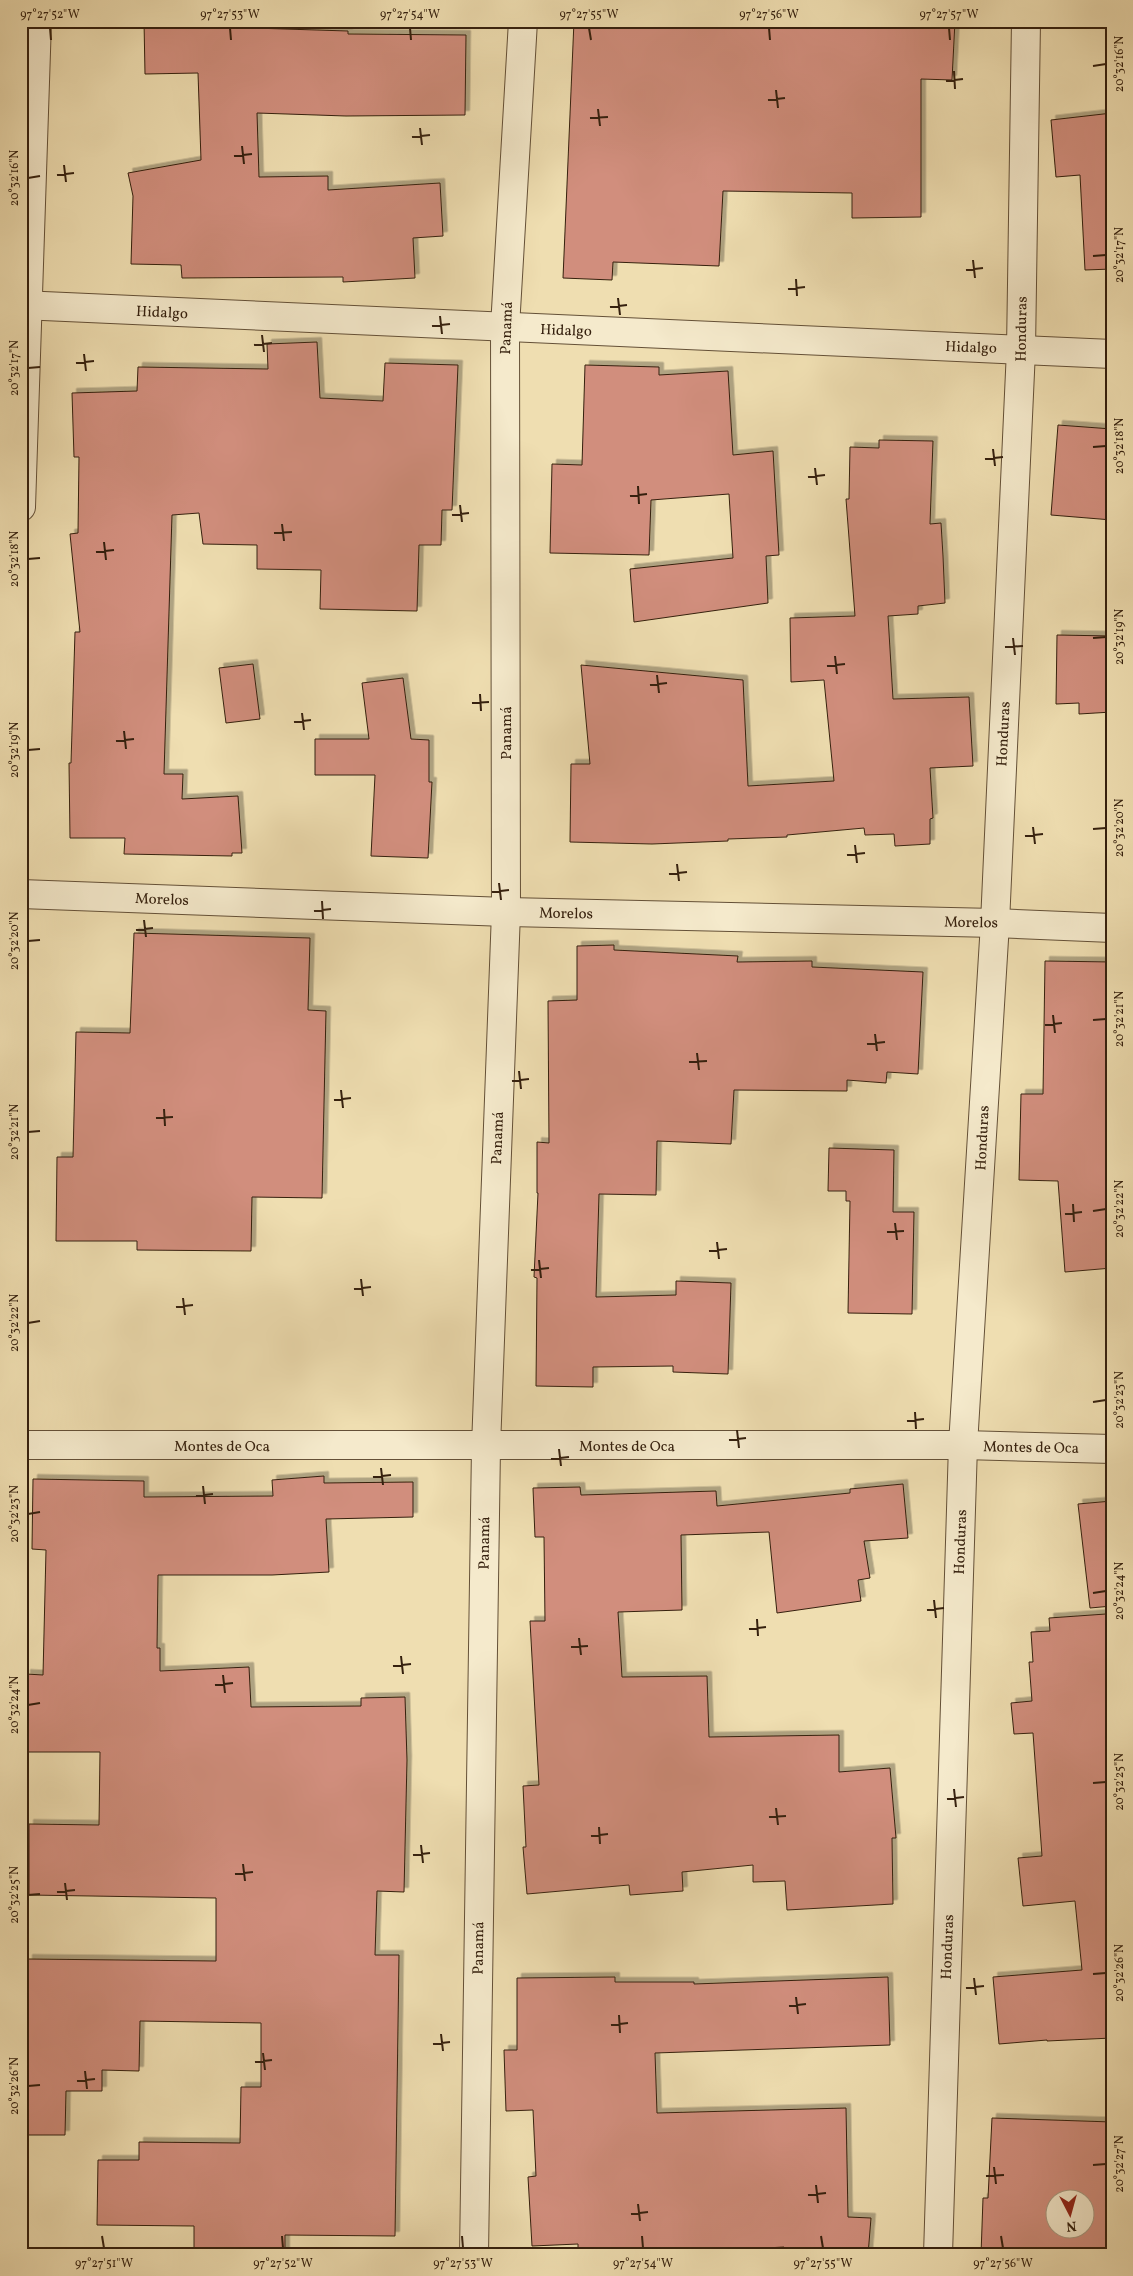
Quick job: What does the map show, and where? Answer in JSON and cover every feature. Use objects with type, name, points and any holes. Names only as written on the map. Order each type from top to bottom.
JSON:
[{"type":"street","points":[[21,507],[24,305],[37,21]]},
{"type":"street","name":"Panamá","points":[[474,2255],[486,1447],[506,912],[505,328],[523,21]]},
{"type":"street","name":"Honduras","points":[[938,2255],[963,1445],[995,923],[1021,350],[1026,21]]},
{"type":"street","name":"Hidalgo","points":[[24,305],[1112,354]]},
{"type":"street","name":"Morelos","points":[[21,894],[506,912],[995,923],[1112,928]]},
{"type":"street","name":"Montes de Oca","points":[[21,1445],[486,1447],[963,1445],[1112,1448]]},
{"type":"building","points":[[144,21],[221,21],[221,27],[348,31],[348,34],[466,35],[465,115],[346,116],[257,113],[259,177],[328,176],[328,190],[440,183],[443,236],[413,238],[415,278],[343,282],[343,277],[182,278],[181,265],[131,264],[133,196],[128,173],[201,160],[198,73],[145,74]]},
{"type":"building","points":[[574,21],[955,21],[952,80],[921,79],[921,217],[852,218],[852,193],[723,191],[719,266],[613,262],[612,280],[563,278]]},
{"type":"building","points":[[1112,113],[1112,269],[1085,270],[1080,175],[1056,177],[1051,120]]},
{"type":"building","points":[[317,342],[320,398],[383,401],[385,363],[458,365],[452,510],[442,510],[441,545],[419,545],[417,611],[320,609],[321,570],[257,569],[257,545],[203,544],[199,513],[172,515],[164,774],[183,774],[182,799],[238,796],[242,853],[232,853],[232,856],[124,854],[125,838],[70,838],[69,763],[71,763],[75,632],[80,632],[70,534],[78,533],[79,457],[74,457],[72,393],[137,391],[138,367],[268,369],[267,344]]},
{"type":"building","points":[[585,365],[659,367],[659,375],[728,371],[733,455],[773,451],[779,555],[766,556],[768,603],[634,622],[630,569],[733,558],[729,494],[651,500],[649,555],[550,553],[552,464],[582,465]]},
{"type":"building","points":[[1058,425],[1112,429],[1112,520],[1051,515]]},
{"type":"building","points":[[879,440],[933,441],[930,524],[941,523],[943,556],[945,603],[918,606],[918,614],[888,616],[893,699],[969,697],[973,766],[930,768],[933,818],[930,819],[930,844],[895,846],[894,834],[865,835],[864,828],[787,835],[787,837],[728,839],[728,841],[652,844],[570,842],[571,764],[590,764],[581,665],[743,680],[748,786],[834,781],[824,680],[791,682],[790,618],[855,616],[846,499],[849,499],[850,447],[879,448]]},
{"type":"building","points":[[1057,635],[1112,636],[1112,712],[1079,714],[1079,703],[1056,704]]},
{"type":"building","points":[[253,664],[260,719],[226,723],[219,668]]},
{"type":"building","points":[[403,678],[411,739],[429,740],[429,782],[432,782],[428,858],[371,856],[375,775],[315,775],[315,739],[369,739],[362,683]]},
{"type":"building","points":[[134,933],[310,938],[308,1010],[326,1011],[322,1198],[252,1197],[251,1251],[137,1250],[137,1241],[56,1241],[57,1157],[73,1157],[76,1032],[130,1033]]},
{"type":"building","points":[[614,945],[614,950],[738,956],[737,962],[812,961],[812,967],[923,972],[918,1074],[887,1072],[886,1083],[847,1080],[847,1091],[734,1090],[731,1144],[657,1141],[656,1195],[599,1194],[596,1297],[676,1295],[676,1281],[731,1283],[728,1374],[673,1372],[673,1366],[593,1367],[593,1387],[536,1386],[537,1278],[534,1277],[538,1193],[537,1142],[549,1143],[548,1001],[577,1000],[577,946]]},
{"type":"building","points":[[1045,961],[1112,962],[1112,1268],[1065,1272],[1058,1181],[1019,1180],[1021,1094],[1043,1094]]},
{"type":"building","points":[[829,1148],[894,1150],[893,1212],[914,1212],[912,1314],[848,1313],[850,1201],[846,1201],[846,1191],[828,1191]]},
{"type":"building","points":[[324,1476],[324,1483],[413,1482],[413,1517],[326,1519],[329,1572],[272,1575],[158,1575],[157,1648],[160,1648],[160,1671],[249,1667],[251,1707],[361,1706],[361,1698],[405,1697],[407,1760],[404,1892],[377,1891],[375,1955],[399,1955],[395,2236],[285,2235],[285,2255],[194,2255],[194,2226],[97,2225],[98,2160],[139,2160],[139,2142],[240,2143],[241,2087],[261,2087],[261,2023],[140,2021],[139,2071],[102,2070],[102,2091],[66,2091],[65,2135],[25,2135],[28,1959],[216,1961],[216,1898],[29,1895],[29,1824],[99,1825],[100,1752],[26,1752],[26,1674],[43,1675],[46,1550],[32,1549],[33,1479],[144,1481],[144,1497],[273,1496],[272,1480]]},
{"type":"building","points":[[903,1484],[908,1538],[864,1541],[870,1578],[858,1580],[861,1601],[777,1613],[769,1532],[681,1535],[682,1610],[618,1612],[622,1677],[707,1676],[709,1737],[839,1735],[839,1772],[890,1768],[896,1838],[892,1838],[893,1904],[787,1910],[785,1881],[753,1882],[753,1865],[682,1872],[683,1891],[630,1895],[629,1885],[527,1894],[523,1847],[526,1847],[523,1786],[539,1785],[530,1621],[545,1621],[544,1537],[535,1537],[533,1488],[580,1487],[581,1495],[716,1491],[717,1506],[850,1493],[850,1489]]},
{"type":"building","points":[[1112,1501],[1112,1606],[1090,1608],[1078,1504]]},
{"type":"building","points":[[1106,1614],[1112,1697],[1112,2038],[999,2044],[993,1977],[1082,1970],[1075,1901],[1023,1906],[1018,1858],[1042,1856],[1033,1733],[1014,1734],[1011,1703],[1032,1701],[1029,1662],[1033,1662],[1031,1632],[1050,1631],[1049,1618]]},
{"type":"building","points":[[615,1977],[615,1982],[694,1982],[694,1984],[888,1977],[890,2045],[655,2053],[657,2113],[846,2108],[848,2217],[871,2218],[868,2255],[783,2255],[784,2247],[694,2252],[694,2255],[578,2255],[578,2244],[532,2246],[528,2177],[536,2176],[533,2110],[506,2111],[504,2050],[517,2050],[517,1978]]},
{"type":"building","points":[[992,2118],[1112,2122],[1112,2255],[981,2255],[983,2198],[988,2198]]}]
